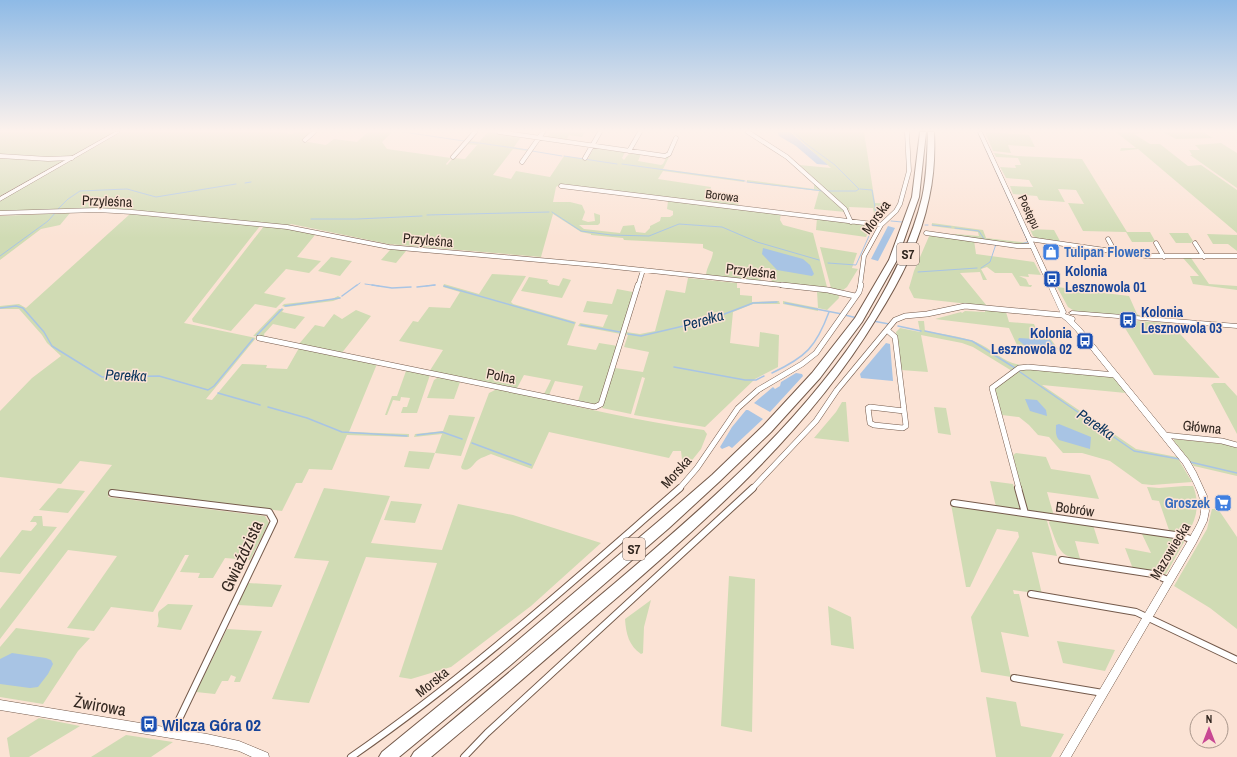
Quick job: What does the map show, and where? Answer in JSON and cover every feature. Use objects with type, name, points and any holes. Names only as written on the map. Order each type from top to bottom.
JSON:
[{"type":"highway","name":"S7","points":[[419,757],[515,677],[730,488],[789,429],[817,397],[841,367],[866,319],[911,215],[919,181],[920,167]]},
{"type":"highway","name":"S7","points":[[387,757],[504,662],[682,508],[733,462],[783,412],[866,319],[901,269],[922,215],[931,167]]},
{"type":"street","points":[[0,198],[55,167]]},
{"type":"street","points":[[799,167],[845,209],[851,222]]},
{"type":"street","name":"Morska","points":[[351,757],[396,726],[512,632],[682,487],[698,468],[725,425],[738,408],[763,386],[810,358],[859,292],[862,280],[863,259],[881,226],[896,211],[900,204],[909,167]]},
{"type":"street","name":"Postępu","points":[[996,167],[1058,301],[1068,315]]},
{"type":"street","name":"Borowa","points":[[561,186],[881,226]]},
{"type":"street","name":"Przyleśna","points":[[0,213],[97,210],[287,227],[389,247],[644,270],[821,289],[855,296]]},
{"type":"street","points":[[926,233],[1017,246],[1032,246]]},
{"type":"street","points":[[1029,239],[1115,252],[1164,257],[1237,256]]},
{"type":"street","points":[[1108,239],[1115,252]]},
{"type":"street","points":[[1156,243],[1164,257]]},
{"type":"street","points":[[1194,243],[1204,257]]},
{"type":"street","name":"Polna","points":[[259,338],[595,407],[601,404],[644,270]]},
{"type":"street","points":[[464,757],[487,733],[709,531],[764,478],[816,422],[837,390],[896,320],[903,317],[932,313],[962,306],[1068,315],[1237,326]]},
{"type":"street","name":"Mazowiecka","points":[[1065,757],[1204,518],[1203,500],[1192,472],[1068,315]]},
{"type":"street","points":[[890,327],[894,337],[904,411],[906,426],[905,428],[874,426],[870,423],[868,408],[870,407],[904,411]]},
{"type":"street","points":[[1025,513],[992,388],[1019,368],[1028,367],[1115,375]]},
{"type":"street","name":"Główna","points":[[1164,435],[1222,441],[1237,445]]},
{"type":"street","name":"Gwiaździsta","points":[[112,493],[269,512],[274,521],[172,734]]},
{"type":"street","name":"Bobrów","points":[[954,503],[1182,536],[1192,540]]},
{"type":"street","points":[[1062,560],[1158,575],[1168,580]]},
{"type":"street","points":[[1031,594],[1133,611],[1147,616],[1237,660]]},
{"type":"street","points":[[1014,678],[1103,693]]},
{"type":"street","name":"Żwirowa","points":[[0,705],[239,746],[264,757]]},
{"type":"green space","points":[[0,167],[52,167],[0,196]]},
{"type":"green space","points":[[59,167],[499,167],[493,175],[511,179],[516,171],[550,177],[556,167],[664,167],[663,169],[744,180],[744,182],[663,171],[658,179],[711,187],[708,198],[739,201],[738,207],[559,185],[556,187],[553,202],[570,202],[582,205],[585,212],[582,220],[588,222],[595,221],[594,213],[600,215],[600,223],[598,225],[579,225],[584,229],[620,233],[623,226],[634,225],[636,232],[645,233],[650,226],[660,221],[661,217],[670,217],[673,215],[673,211],[667,209],[668,201],[781,213],[780,220],[783,225],[813,233],[827,287],[772,283],[770,268],[759,268],[761,281],[706,275],[713,252],[703,248],[703,244],[624,240],[623,238],[591,235],[581,232],[553,214],[541,257],[388,244],[291,224],[289,226],[106,208],[0,212],[0,201]]},
{"type":"green space","points":[[802,167],[869,167],[875,203],[892,204],[878,220],[875,219],[873,208],[849,207],[850,211]]},
{"type":"green space","points":[[1000,167],[1087,167],[1127,232],[1150,232],[1155,241],[1132,242],[1126,232],[1083,231],[1068,203],[1084,204],[1076,190],[1058,189],[1065,202],[1039,200],[1037,196],[1013,194],[1010,186],[1033,187],[1029,180],[1006,178]]},
{"type":"green space","points":[[1160,167],[1204,167],[1237,190],[1237,233]]},
{"type":"green space","points":[[1208,167],[1237,167],[1237,188]]},
{"type":"green space","points":[[747,180],[814,189],[814,182],[846,212],[814,209],[819,191],[747,182]]},
{"type":"green space","points":[[70,213],[60,225],[41,229],[0,260],[0,216]]},
{"type":"green space","points":[[130,214],[260,226],[184,323],[256,338],[206,399],[212,400],[242,364],[267,365],[266,368],[287,369],[299,348],[377,364],[349,432],[409,434],[409,437],[347,435],[332,470],[309,469],[302,483],[296,483],[282,511],[112,490],[108,497],[265,516],[269,523],[250,560],[225,558],[213,578],[198,578],[200,573],[180,572],[189,555],[185,555],[153,612],[111,607],[94,631],[67,628],[117,556],[68,550],[0,639],[0,609],[112,465],[80,461],[61,484],[0,477],[0,411],[32,378],[61,356],[47,343],[42,335],[19,309],[0,309],[0,306],[19,304],[26,308]]},
{"type":"green space","points":[[817,218],[871,226],[866,237],[816,230]]},
{"type":"green space","points":[[932,223],[983,230],[986,238],[1029,243],[1017,245],[956,236],[955,234],[979,236],[978,232],[932,226]]},
{"type":"green space","points":[[264,226],[295,230],[315,235],[297,257],[321,261],[309,273],[286,269],[264,293],[286,298],[276,308],[255,304],[231,331],[193,322],[192,319]]},
{"type":"green space","points":[[1030,229],[1054,230],[1060,241],[1037,238],[1033,236]]},
{"type":"green space","points":[[1169,233],[1188,233],[1193,241],[1191,243],[1176,243]]},
{"type":"green space","points":[[930,234],[974,240],[976,254],[1034,262],[1041,275],[1028,274],[1029,277],[1019,276],[1026,279],[1029,285],[1032,285],[1031,287],[1020,286],[1012,273],[995,273],[987,267],[981,269],[987,280],[983,280],[980,272],[960,273],[987,306],[914,298],[909,288],[914,271]]},
{"type":"green space","points":[[1207,234],[1237,235],[1237,251],[1228,244],[1213,244]]},
{"type":"green space","points":[[820,247],[857,253],[852,268],[858,269],[847,287],[843,290],[831,288]]},
{"type":"green space","points":[[391,249],[406,251],[396,263],[381,260]]},
{"type":"green space","points":[[331,257],[352,261],[340,276],[318,271]]},
{"type":"green space","points":[[1183,258],[1191,258],[1209,284],[1237,286],[1237,290],[1193,284],[1190,276],[1199,276]]},
{"type":"green space","points":[[492,274],[526,276],[511,302],[513,304],[576,322],[567,345],[596,350],[599,343],[618,346],[599,403],[595,405],[578,401],[583,386],[555,381],[549,395],[544,394],[551,380],[524,375],[516,390],[429,372],[443,350],[399,341],[413,321],[418,322],[429,307],[450,308],[460,292],[443,287],[444,284],[479,294]]},
{"type":"green space","points":[[529,277],[548,280],[547,282],[549,284],[559,286],[563,278],[571,280],[562,298],[521,291]]},
{"type":"green space","points":[[688,278],[737,283],[737,288],[740,288],[740,295],[752,296],[752,302],[779,301],[780,304],[753,304],[733,312],[730,343],[759,347],[760,332],[779,335],[778,367],[755,379],[705,427],[634,415],[645,378],[642,377],[631,414],[602,408],[615,368],[643,372],[649,352],[624,347],[628,335],[625,334],[626,332],[640,334],[655,331],[666,290],[685,293]]},
{"type":"green space","points":[[1057,287],[1129,296],[1137,314],[1142,317],[1076,312],[1068,307]]},
{"type":"green space","points":[[617,289],[633,292],[621,334],[578,326],[580,323],[603,327],[608,315],[583,312],[587,301],[612,304]]},
{"type":"green space","points":[[817,291],[838,293],[839,298],[827,310],[818,308]]},
{"type":"green space","points":[[338,296],[341,298],[333,301],[286,307],[282,306],[284,304],[332,299]]},
{"type":"green space","points":[[783,301],[818,308],[818,311],[783,304]]},
{"type":"green space","points":[[279,309],[284,309],[282,312],[305,317],[295,329],[273,324],[264,334],[265,337],[253,336]]},
{"type":"green space","points":[[356,310],[371,316],[341,354],[299,344],[315,325],[324,327],[334,314],[342,319]]},
{"type":"green space","points":[[985,310],[1006,312],[1009,322],[1034,324],[1037,331],[1045,331],[1058,349],[1017,345],[1009,328],[935,319],[965,311],[985,312]]},
{"type":"green space","points":[[1120,320],[1169,323],[1220,378],[1154,375]]},
{"type":"green space","points":[[918,321],[924,321],[925,331],[976,342],[1010,362],[1022,365],[1012,371],[973,347],[962,343],[921,335],[928,372],[901,370],[896,332],[900,328],[920,332]]},
{"type":"green space","points":[[1024,368],[1114,377],[1126,393],[1042,385],[1136,449],[1177,457],[1192,482],[1152,485],[1142,484],[1110,461],[1082,453],[1063,453],[1049,437],[1038,435],[1019,417],[1002,415],[994,389],[1016,371]]},
{"type":"green space","points":[[406,371],[430,375],[417,413],[401,413],[403,407],[407,407],[410,398],[401,397],[400,401],[393,400],[387,415],[385,415],[392,396],[397,396]]},
{"type":"green space","points":[[439,377],[460,382],[454,399],[427,398],[434,380]]},
{"type":"green space","points":[[1214,383],[1225,383],[1237,396],[1237,434],[1211,385]]},
{"type":"green space","points":[[499,389],[627,417],[704,430],[707,434],[701,449],[689,464],[682,459],[681,451],[673,451],[669,458],[549,432],[532,469],[491,454],[480,459],[469,469],[462,469],[461,467],[489,393]]},
{"type":"green space","points":[[842,402],[846,402],[849,442],[814,438],[836,412]]},
{"type":"green space","points":[[934,407],[946,408],[951,435],[938,433]]},
{"type":"green space","points":[[449,415],[475,417],[461,456],[435,453],[442,434],[414,437],[415,434],[443,431]]},
{"type":"green space","points":[[1174,439],[1224,444],[1237,448],[1237,476],[1194,466]]},
{"type":"green space","points":[[409,451],[435,453],[429,469],[404,467]]},
{"type":"green space","points":[[1016,453],[1046,457],[1051,469],[1090,475],[1099,499],[1047,492],[1054,516],[1029,511],[1026,508],[1013,455]]},
{"type":"green space","points":[[990,481],[1013,484],[1020,508],[1017,510],[996,507]]},
{"type":"green space","points":[[1193,486],[1195,492],[1197,504],[1194,522],[1188,533],[1170,533],[1159,501],[1152,500],[1147,487],[1159,488]]},
{"type":"green space","points":[[58,488],[85,491],[68,513],[39,510]]},
{"type":"green space","points":[[324,488],[390,496],[371,543],[442,550],[458,504],[513,515],[601,543],[531,606],[451,667],[411,679],[399,677],[437,563],[366,557],[309,703],[272,699],[329,561],[294,558]]},
{"type":"green space","points":[[391,501],[422,504],[415,523],[384,520]]},
{"type":"green space","points":[[951,504],[1039,517],[1047,521],[1057,556],[1032,552],[1042,594],[1013,590],[1014,594],[1019,594],[1029,637],[1001,632],[1011,677],[981,672],[971,617],[1019,537],[1018,532],[997,529],[970,587],[966,587]]},
{"type":"green space","points":[[1212,509],[1218,509],[1237,537],[1237,629],[1210,608],[1174,586],[1207,529]]},
{"type":"green space","points":[[34,516],[42,516],[43,526],[57,527],[20,574],[0,572],[0,558],[22,530],[31,531],[37,524],[36,522],[30,522]]},
{"type":"green space","points":[[1050,520],[1093,525],[1099,544],[1075,541],[1081,562],[1067,556],[1063,553],[1057,543],[1049,523]]},
{"type":"green space","points":[[1141,532],[1183,539],[1184,542],[1166,574],[1133,569],[1125,548],[1151,553]]},
{"type":"green space","points":[[729,576],[755,579],[752,732],[721,726]]},
{"type":"green space","points":[[248,583],[282,585],[272,607],[238,605]]},
{"type":"green space","points":[[651,600],[644,627],[643,653],[641,654],[637,651],[629,639],[625,619]]},
{"type":"green space","points":[[168,604],[193,605],[181,630],[157,627],[159,622],[159,611]]},
{"type":"green space","points":[[828,606],[851,617],[854,649],[831,645]]},
{"type":"green space","points":[[16,628],[90,638],[78,651],[43,704],[0,697],[0,647]]},
{"type":"green space","points":[[227,629],[262,631],[240,682],[234,682],[236,677],[231,675],[228,681],[222,681],[215,694],[196,692]]},
{"type":"green space","points":[[1057,641],[1115,650],[1105,671],[1063,663]]},
{"type":"green space","points":[[986,697],[1016,702],[1021,726],[1064,734],[1051,757],[996,757]]},
{"type":"green space","points":[[39,718],[80,726],[29,757],[10,757],[7,738]]},
{"type":"green space","points":[[126,735],[173,742],[151,757],[91,757]]},
{"type":"water","points":[[888,226],[895,228],[878,261],[871,259]]},
{"type":"water","points":[[763,248],[803,259],[810,265],[814,274],[812,276],[777,270],[762,254]]},
{"type":"water","points":[[1019,338],[1050,340],[1055,347],[1024,345],[1018,340]]},
{"type":"water","points":[[886,343],[890,344],[893,381],[861,378],[860,374]]},
{"type":"water","points":[[796,373],[802,374],[803,376],[770,412],[754,403],[773,387],[775,389],[780,386],[781,382]]},
{"type":"water","points":[[1025,399],[1037,400],[1046,410],[1047,416],[1030,411]]},
{"type":"water","points":[[746,410],[763,419],[732,448],[729,446],[722,449],[720,447],[732,427]]},
{"type":"water","points":[[1059,424],[1091,437],[1090,449],[1059,440],[1056,425]]},
{"type":"water","points":[[12,653],[51,660],[53,664],[48,674],[38,687],[30,688],[0,684],[0,659]]},
{"type":"waterway","points":[[646,167],[745,181]]},
{"type":"waterway","points":[[828,191],[856,191],[859,189],[837,167]]},
{"type":"waterway","points":[[994,167],[1028,242],[1021,244]]},
{"type":"waterway","points":[[245,183],[251,182]]},
{"type":"waterway","points":[[747,182],[823,191]]},
{"type":"waterway","points":[[58,209],[68,199],[80,191],[127,189],[156,197],[236,184]]},
{"type":"waterway","points":[[860,189],[872,190],[877,219],[880,219]]},
{"type":"waterway","points":[[0,256],[48,221],[56,212]]},
{"type":"waterway","points":[[427,215],[549,212]]},
{"type":"waterway","points":[[552,212],[581,231],[611,235],[649,236],[679,224],[722,227],[757,242],[819,260]]},
{"type":"waterway","points":[[311,219],[357,219],[422,216]]},
{"type":"waterway","points":[[891,221],[902,222]]},
{"type":"waterway","points":[[932,225],[951,227]]},
{"type":"waterway","points":[[828,263],[856,265],[873,227]]},
{"type":"waterway","points":[[955,228],[979,231],[984,239]]},
{"type":"waterway","points":[[981,268],[990,262],[996,244]]},
{"type":"waterway","points":[[918,272],[977,268]]},
{"type":"waterway","name":"Perełka","points":[[356,286],[360,283]]},
{"type":"waterway","name":"Perełka","points":[[365,284],[372,285]]},
{"type":"waterway","name":"Perełka","points":[[342,296],[357,285]]},
{"type":"waterway","name":"Perełka","points":[[372,285],[379,286]]},
{"type":"waterway","name":"Perełka","points":[[372,285],[392,288],[411,287]]},
{"type":"waterway","name":"Perełka","points":[[417,287],[435,285]]},
{"type":"waterway","name":"Perełka","points":[[444,286],[574,323]]},
{"type":"waterway","name":"Perełka","points":[[285,306],[340,298]]},
{"type":"waterway","name":"Perełka","points":[[628,334],[641,336],[709,320],[753,303],[777,302]]},
{"type":"waterway","name":"Perełka","points":[[785,303],[842,314]]},
{"type":"waterway","name":"Perełka","points":[[0,308],[16,306],[23,308],[44,332],[52,346],[102,377],[159,376],[208,390],[214,386],[253,339]]},
{"type":"waterway","name":"Perełka","points":[[257,335],[282,309]]},
{"type":"waterway","points":[[772,373],[793,362],[808,350],[819,334],[829,312]]},
{"type":"waterway","name":"Perełka","points":[[845,315],[857,318]]},
{"type":"waterway","name":"Perełka","points":[[873,321],[889,324]]},
{"type":"waterway","name":"Perełka","points":[[581,325],[620,332]]},
{"type":"waterway","name":"Perełka","points":[[898,326],[921,331]]},
{"type":"waterway","name":"Perełka","points":[[925,331],[972,341],[1015,368]]},
{"type":"waterway","points":[[674,367],[745,380],[756,380],[764,376]]},
{"type":"waterway","name":"Perełka","points":[[1020,372],[1134,451],[1179,459]]},
{"type":"waterway","points":[[218,393],[260,405]]},
{"type":"waterway","points":[[268,407],[307,418],[342,432],[407,436]]},
{"type":"waterway","points":[[417,435],[442,432],[462,439]]},
{"type":"waterway","points":[[472,443],[531,465]]},
{"type":"waterway","name":"Perełka","points":[[1190,462],[1237,473]]},
{"type":"place","name":"Tulipan Flowers","points":[[1051,252]]},
{"type":"place","name":"Kolonia Lesznowola 01","points":[[1052,279]]},
{"type":"place","name":"Kolonia Lesznowola 03","points":[[1128,320]]},
{"type":"place","name":"Kolonia Lesznowola 02","points":[[1085,341]]},
{"type":"place","name":"Groszek","points":[[1223,503]]},
{"type":"place","name":"Wilcza Góra 02","points":[[149,724]]}]
